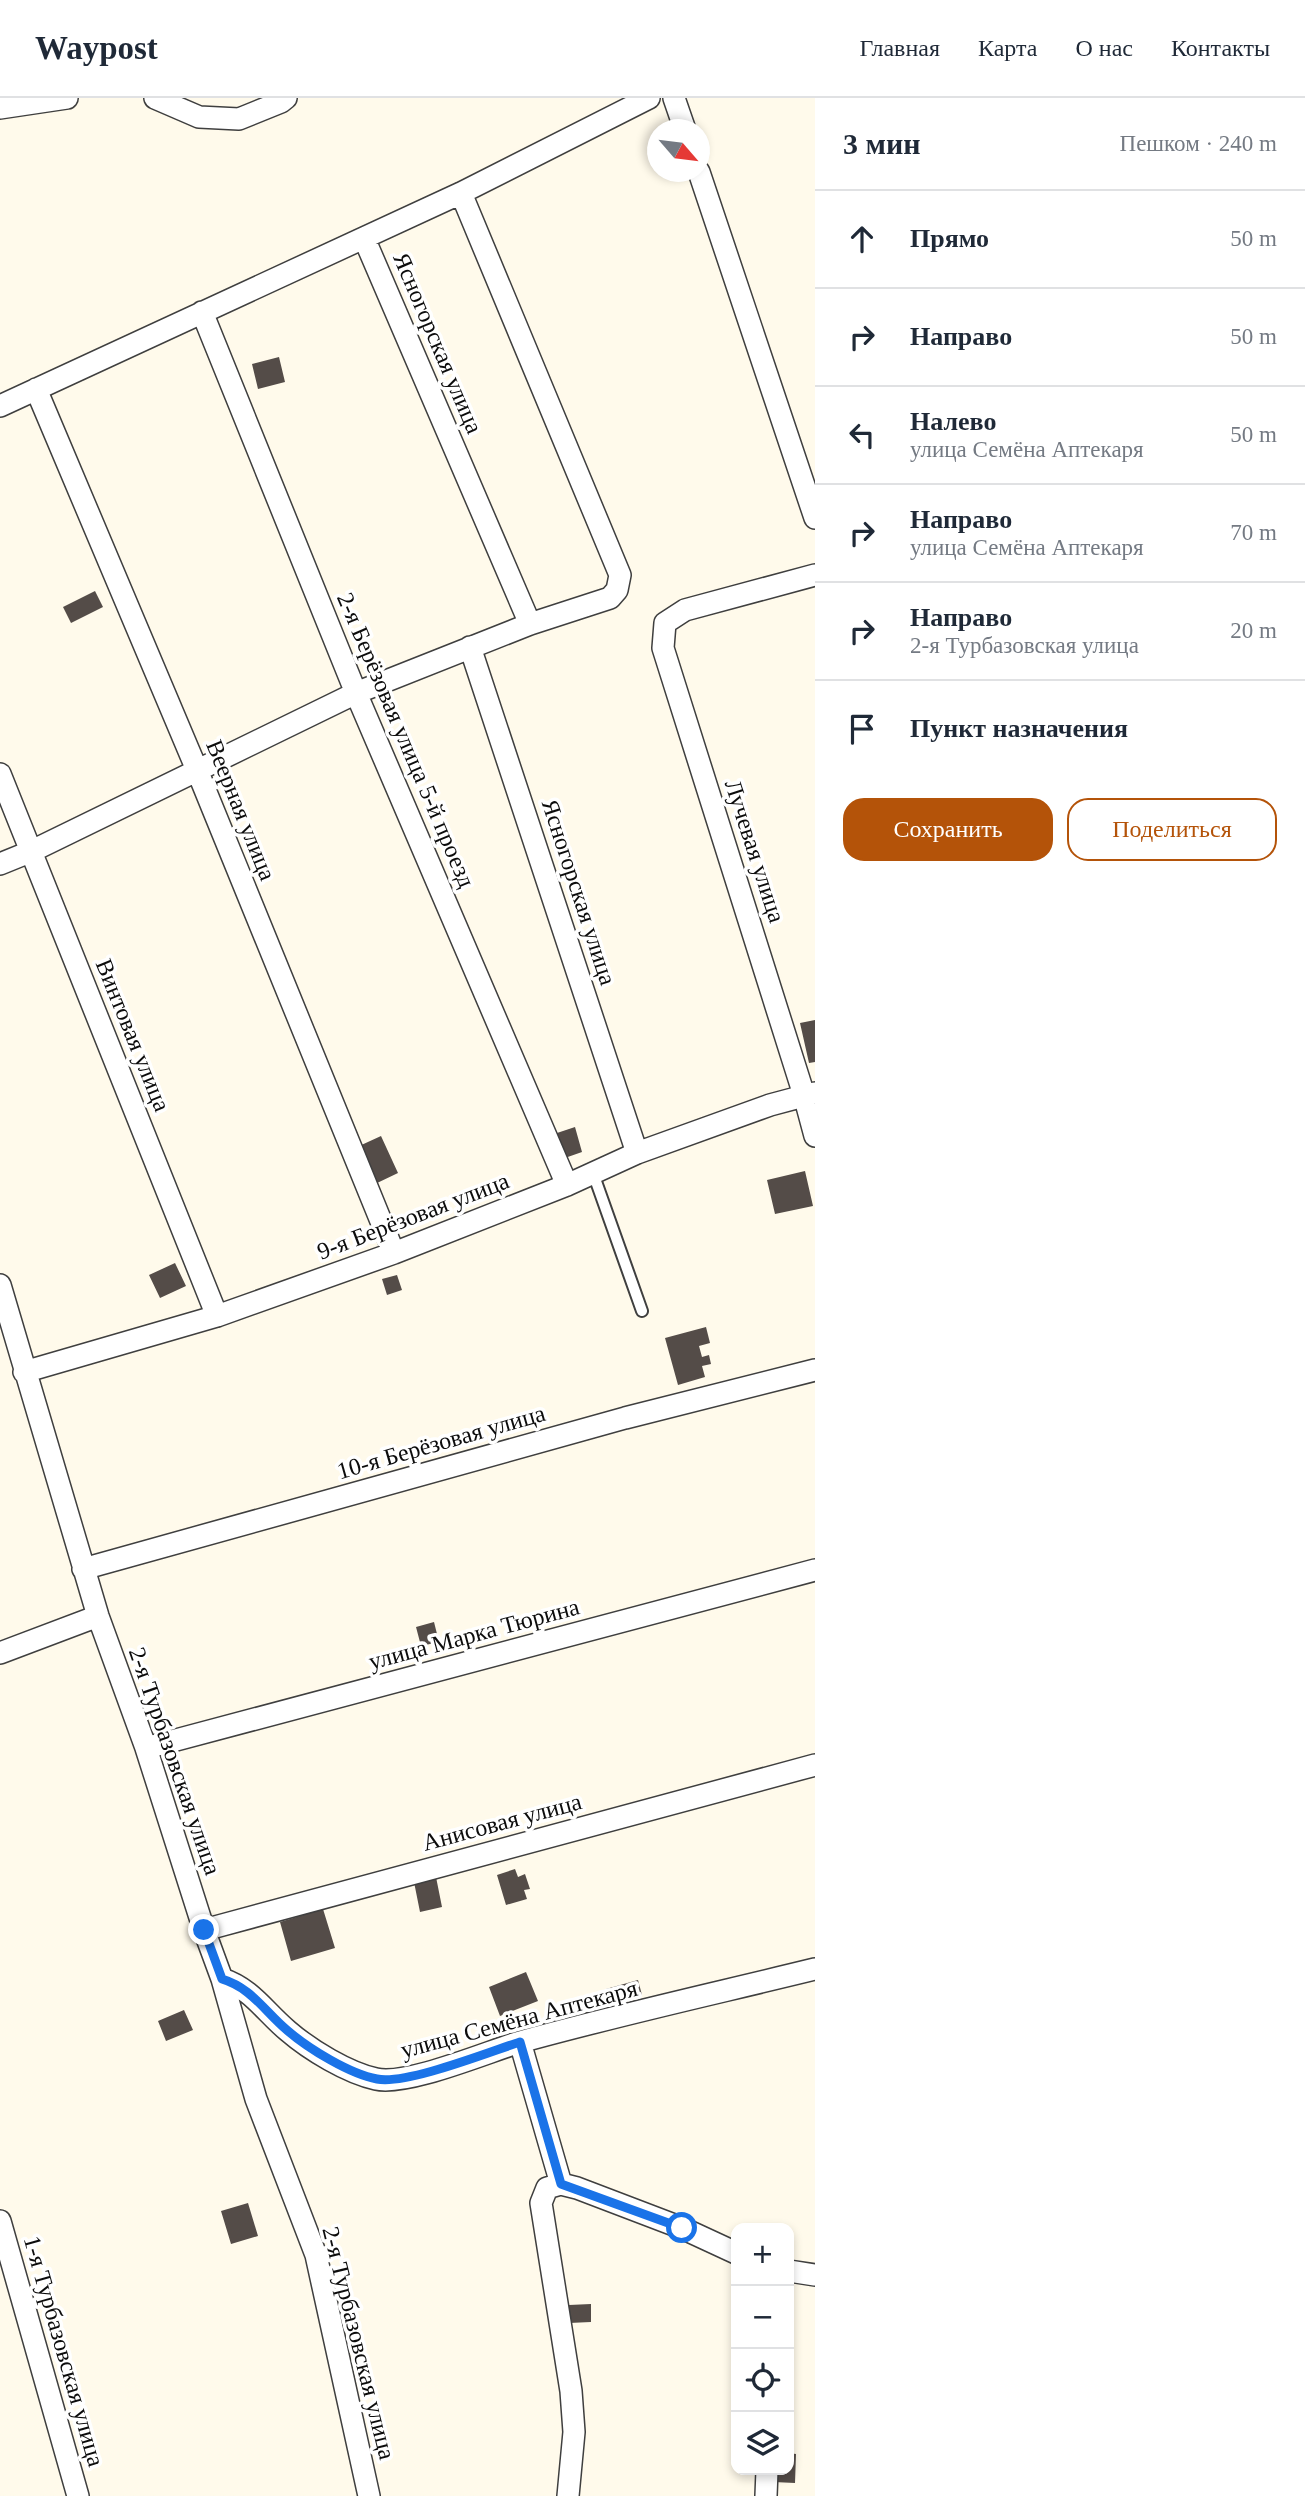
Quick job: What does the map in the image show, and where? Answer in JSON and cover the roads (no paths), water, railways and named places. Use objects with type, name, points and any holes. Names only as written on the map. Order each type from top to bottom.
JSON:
[{"type":"street","points":[[0,108],[67,98]]},
{"type":"street","points":[[155,98],[199,117],[239,119],[286,98]]},
{"type":"street","points":[[0,406],[461,193],[649,98]]},
{"type":"street","points":[[674,98],[681,119]]},
{"type":"street","points":[[702,182],[815,517]]},
{"type":"street","points":[[0,864],[32,851],[356,693],[530,624],[610,598],[617,590],[620,575],[461,193]]},
{"type":"street","name":"Ясногорская улица","points":[[364,238],[530,624]]},
{"type":"street","name":"2-я Берёзовая улица 5-й проезд","points":[[202,312],[356,693],[567,1185]]},
{"type":"street","name":"Веерная улица","points":[[36,389],[197,769],[394,1253]]},
{"type":"street","name":"Лучевая улица","points":[[815,575],[685,610],[665,623],[663,648],[810,1094],[815,1136]]},
{"type":"street","name":"Ясногорская улица","points":[[470,647],[637,1153]]},
{"type":"street","name":"Винтовая улица","points":[[0,774],[218,1316]]},
{"type":"street","name":"9-я Берёзовая улица","points":[[24,1372],[218,1316],[394,1253],[567,1185],[637,1153],[810,1094]]},
{"type":"street","name":"2-я Турбазовская улица","points":[[0,1285],[98,1616],[146,1748],[222,1979],[256,2099],[316,2255],[369,2496]]},
{"type":"street","name":"10-я Берёзовая улица","points":[[83,1569],[625,1418],[815,1370]]},
{"type":"street","name":"улица Марка Тюрина","points":[[146,1748],[815,1570]]},
{"type":"street","points":[[0,1653],[98,1616]]},
{"type":"street","name":"Анисовая улица","points":[[204,1930],[815,1765]]},
{"type":"street","name":"улица Семёна Аптекаря","points":[[222,1979],[249,1992],[287,2030],[315,2051],[377,2079],[398,2079],[520,2042],[814,1973]]},
{"type":"street","points":[[520,2042],[561,2184]]},
{"type":"street","points":[[568,2496],[574,2432],[571,2391],[541,2203],[547,2188],[561,2184],[682,2228],[731,2251]]},
{"type":"street","name":"1-я Турбазовская улица","points":[[0,2221],[78,2496]]},
{"type":"street","points":[[794,2272],[815,2275]]},
{"type":"street","points":[[766,2496],[767,2475]]},
{"type":"lane","points":[[593,1173],[642,1311]]}]
